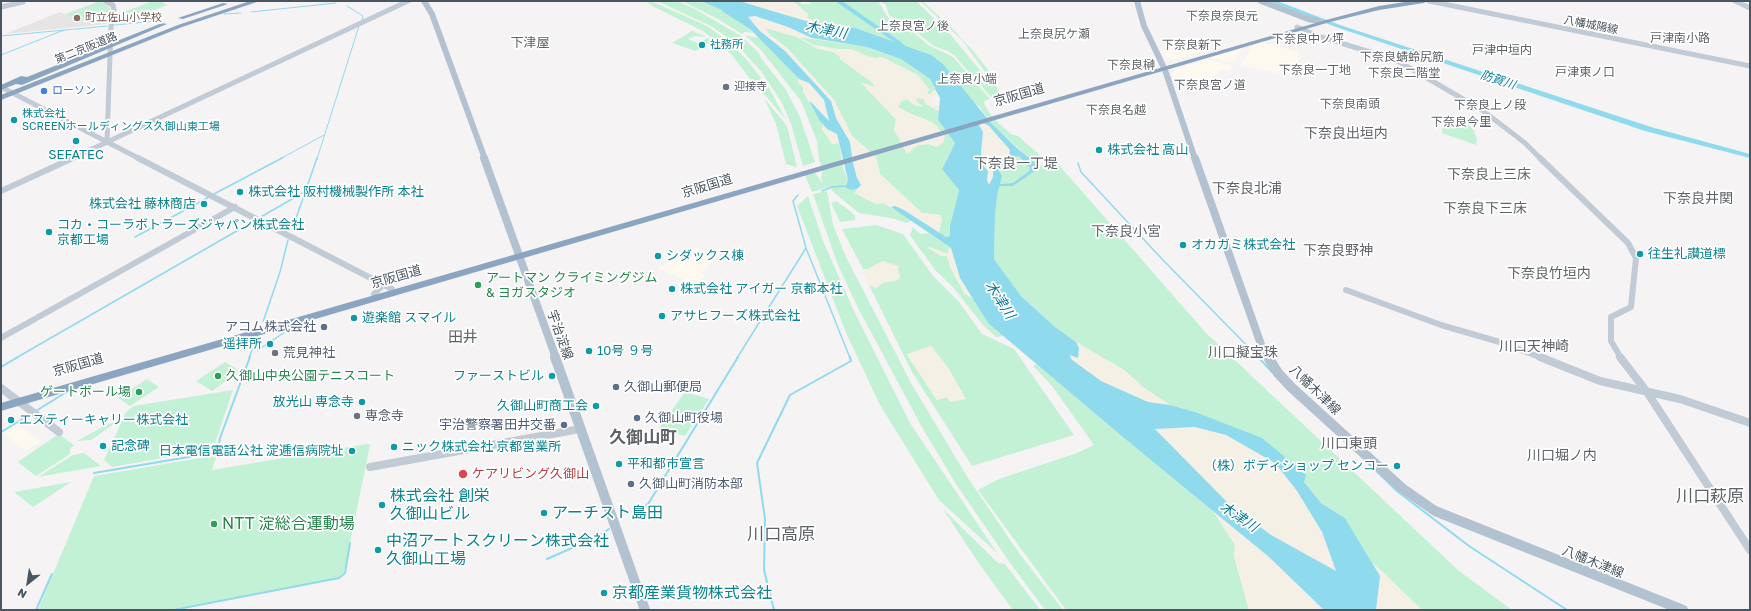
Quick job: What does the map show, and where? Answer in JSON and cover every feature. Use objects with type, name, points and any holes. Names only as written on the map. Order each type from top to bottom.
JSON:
[{"type":"highway","points":[[123,48],[170,19],[226,1]]},
{"type":"highway","name":"第二京阪道路","points":[[3,92],[156,31],[248,1]]},
{"type":"highway","points":[[32,85],[160,26],[235,3],[252,1]]},
{"type":"highway","points":[[191,21],[257,1]]},
{"type":"highway","name":"京阪国道","points":[[1,407],[17,400],[1016,109],[1164,68],[1300,27],[1357,11],[1409,1]]},
{"type":"highway","name":"京阪国道","points":[[1323,21],[1380,8],[1424,1]]},
{"type":"highway","points":[[149,31],[235,3]]},
{"type":"highway","points":[[3,92],[29,76],[110,48],[123,48],[235,3]]},
{"type":"highway","name":"第二京阪道路","points":[[3,92],[157,28],[235,3]]},
{"type":"highway","points":[[3,92],[41,74],[110,48],[160,26]]},
{"type":"highway","points":[[3,92],[38,84],[110,48]]},
{"type":"highway","points":[[29,76],[41,74]]},
{"type":"highway","points":[[3,92],[49,76]]},
{"type":"highway","name":"京阪国道","points":[[260,329],[374,294],[517,254]]},
{"type":"highway","name":"京阪国道","points":[[1,402],[17,400]]},
{"type":"main road","name":"宇治淀線","points":[[424,1],[432,14],[645,610]]},
{"type":"main road","name":"八幡木津線","points":[[1137,1],[1144,26],[1164,68],[1263,350],[1278,372],[1291,387],[1402,488],[1435,511],[1469,526],[1683,610]]},
{"type":"main road","points":[[1255,1],[1301,20],[1304,22],[1300,27]]},
{"type":"main road","points":[[1261,1],[1308,19],[1323,21]]},
{"type":"street","points":[[105,1],[113,5],[114,10],[110,48],[107,141]]},
{"type":"street","points":[[1,192],[408,1]]},
{"type":"street","name":"八幡城陽線","points":[[1429,1],[1750,66]]},
{"type":"street","points":[[1735,1],[1750,8]]},
{"type":"street","points":[[1,7],[23,2]]},
{"type":"street","points":[[1300,27],[1396,60],[1482,110],[1525,143],[1628,243],[1636,258],[1633,299],[1631,307],[1610,317],[1611,341],[1621,359],[1647,392],[1750,550]]},
{"type":"street","points":[[3,92],[107,141],[392,289]]},
{"type":"street","points":[[1,338],[235,207]]},
{"type":"street","points":[[374,294],[381,287],[380,282]]},
{"type":"street","points":[[1346,290],[1441,325],[1503,343],[1600,380],[1680,399],[1750,423]]},
{"type":"street","points":[[1,388],[59,432]]},
{"type":"street","points":[[370,467],[580,429]]},
{"type":"shaded area","name":"町立佐山小学校","points":[[100,1],[109,5],[111,9],[109,23],[107,24],[5,34],[60,12],[65,14]]},
{"type":"shaded area","points":[[1180,39],[1194,44],[1200,52],[1175,60],[1165,58],[1159,48],[1164,49],[1167,43],[1177,44]]},
{"type":"shaded area","points":[[1262,42],[1300,52],[1297,57],[1300,58],[1293,69],[1300,71],[1299,74],[1302,75],[1300,78],[1240,65],[1254,45]]},
{"type":"shaded area","points":[[1243,48],[1233,63],[1210,58]]},
{"type":"shaded area","points":[[1206,59],[1233,66],[1229,71],[1220,70],[1209,88],[1174,79],[1172,73],[1177,69]]},
{"type":"shaded area","points":[[695,247],[715,256],[720,254],[701,273],[706,275],[696,285],[659,269],[679,252],[687,255]]},
{"type":"shaded area","points":[[17,424],[41,441],[26,451],[3,433]]},
{"type":"green space","points":[[100,1],[109,8],[111,14],[108,18],[82,21],[65,15]]},
{"type":"green space","points":[[153,1],[160,1],[167,5],[130,20],[118,14]]},
{"type":"green space","points":[[646,1],[651,1],[707,26],[729,42],[746,59],[769,88],[786,120],[766,96],[760,92],[732,55],[717,42],[703,31],[652,6]]},
{"type":"green space","points":[[657,1],[677,1],[695,9],[741,36],[758,52],[786,90],[800,117],[815,162],[803,166],[791,124],[782,103],[761,71],[735,43],[711,26]]},
{"type":"green space","points":[[682,1],[701,1],[722,10],[754,33],[744,32],[742,34],[718,19]]},
{"type":"green space","points":[[793,1],[801,1],[801,4],[812,4],[807,1],[878,1],[889,19],[912,31],[928,45],[953,57],[990,99],[984,101],[985,106],[994,119],[1011,134],[1018,136],[1042,157],[1037,164],[1033,162],[991,123],[979,106],[855,28],[820,23],[807,18],[808,14]]},
{"type":"green space","points":[[880,1],[916,1],[950,34],[988,80],[991,80],[962,40],[920,1],[922,1],[949,25],[975,53],[994,78],[1001,101],[994,100],[980,84],[980,81],[974,75],[972,76],[954,55],[934,46],[916,32],[889,15],[886,5]]},
{"type":"green space","points":[[764,27],[797,37],[818,49],[834,52],[840,57],[840,59],[873,83],[875,87],[865,85],[896,120],[895,130],[918,145],[928,144],[932,122],[898,107],[901,101],[908,99],[914,105],[922,106],[916,101],[917,98],[924,99],[926,104],[939,111],[938,120],[955,143],[942,168],[959,190],[950,226],[950,236],[946,237],[939,233],[942,218],[940,215],[922,213],[880,174],[876,157],[852,136],[834,100],[788,49],[769,34]]},
{"type":"green space","points":[[692,31],[707,37],[695,36],[688,39],[690,40],[698,43],[708,38],[712,41],[696,51],[672,43]]},
{"type":"green space","points":[[745,35],[759,38],[799,79],[798,82],[803,87],[803,92],[823,125],[822,129],[832,144],[839,143],[843,168],[848,180],[845,185],[851,190],[857,189],[855,193],[870,201],[876,204],[883,203],[912,220],[907,223],[891,218],[859,213],[831,190],[833,188],[831,186],[827,188],[823,184],[821,178],[823,169],[819,160],[817,141],[801,101],[761,50]]},
{"type":"green space","points":[[800,37],[867,47],[901,59],[930,79],[936,91],[931,92],[933,94],[928,94],[927,91],[930,90],[901,67],[851,49],[837,49],[814,45],[801,39]]},
{"type":"green space","points":[[764,98],[787,126],[797,167],[786,164],[776,124]]},
{"type":"green space","points":[[1452,119],[1465,120],[1474,131],[1477,139],[1476,145],[1442,133],[1443,124],[1452,126]]},
{"type":"green space","points":[[1019,156],[1030,168],[1029,171],[1013,183],[1000,184],[998,171],[1013,157]]},
{"type":"green space","points":[[1058,164],[1206,333],[1459,571],[1512,610],[1422,610],[1372,563],[1345,518],[1321,503],[1304,482],[1195,412],[1170,405],[1144,388],[1124,370],[1076,342],[1055,327],[1021,296],[994,259],[995,215],[998,190],[1000,186],[1013,186],[1038,169],[1039,166],[1045,165],[1053,168]]},
{"type":"green space","points":[[815,173],[826,188],[812,192],[805,175]]},
{"type":"green space","points":[[827,191],[833,225],[846,257],[911,383],[968,478],[1019,553],[1063,610],[1045,610],[1008,560],[956,484],[923,429],[858,308],[838,265],[813,194]]},
{"type":"green space","points":[[808,196],[823,241],[854,311],[910,423],[997,553],[939,500],[880,405],[847,335],[797,206]]},
{"type":"green space","points":[[836,201],[855,216],[855,220],[840,222],[831,203]]},
{"type":"green space","points":[[876,225],[903,234],[933,276],[959,302],[982,334],[1014,349],[1074,435],[972,466],[912,372],[869,285],[876,288],[883,283],[897,280],[900,277],[898,270],[883,261],[868,269],[863,269],[842,229]],"holes":[[[931,346],[949,369],[951,402],[947,397],[937,400],[907,355]]]},
{"type":"green space","points":[[913,227],[920,234],[928,233],[951,248],[948,254],[930,247],[947,256],[951,269],[965,294],[973,298],[988,323],[1004,336],[996,337],[983,325],[953,287],[935,270],[910,235]]},
{"type":"green space","name":"久御山中央公園テニスコート","points":[[225,362],[240,371],[212,391],[196,381]]},
{"type":"green space","points":[[1037,364],[1213,511],[1235,545],[1234,556],[1249,610],[1066,610],[978,490],[999,479],[1077,453],[1094,445],[1052,386],[1033,366]]},
{"type":"green space","name":"ゲートボール場","points":[[147,379],[159,387],[130,406],[118,398]]},
{"type":"green space","points":[[233,390],[213,449],[112,467],[104,460],[126,412],[134,406]]},
{"type":"green space","points":[[685,392],[709,399],[685,436],[659,428]]},
{"type":"green space","points":[[118,421],[91,440],[77,441],[104,426]]},
{"type":"green space","points":[[57,435],[60,435],[74,445],[70,449],[70,454],[36,476],[18,462]]},
{"type":"green space","name":"NTT 淀総合運動場","points":[[367,444],[370,445],[344,572],[338,578],[167,610],[38,610],[94,476],[212,456],[216,458],[212,470]]},
{"type":"green space","points":[[84,453],[101,466],[38,477],[73,455]]},
{"type":"green space","points":[[71,482],[33,507],[14,492]]},
{"type":"green space","points":[[943,509],[998,563],[1005,564],[1040,610],[1013,610],[980,565]]},
{"type":"sand","points":[[739,1],[793,1],[808,14],[807,18],[820,23],[806,21]]},
{"type":"sand","points":[[750,16],[788,27],[812,38],[800,38],[814,45],[837,49],[851,49],[867,56],[876,58],[882,57],[918,75],[930,90],[927,91],[928,94],[933,94],[931,93],[933,90],[936,91],[940,98],[934,95],[930,102],[939,107],[939,111],[926,104],[924,99],[917,98],[916,101],[923,107],[914,105],[907,99],[901,101],[898,107],[932,122],[937,126],[945,137],[943,143],[936,147],[928,144],[918,145],[907,154],[894,130],[896,119],[860,82],[875,87],[873,83],[840,59],[840,57],[834,52],[818,49],[797,37],[765,28],[769,34],[788,49],[834,100],[852,136],[876,157],[880,174],[922,213],[940,215],[942,218],[939,233],[904,210],[883,203],[876,204],[855,193],[861,185],[857,178],[853,163],[850,142],[836,118],[831,101],[785,51],[760,31],[748,17]]},
{"type":"sand","points":[[799,79],[809,83],[824,100],[829,121],[803,92],[803,87],[798,82]]},
{"type":"sand","points":[[984,122],[1010,150],[1009,155],[1003,157],[992,170],[993,177],[989,186],[987,180],[988,171],[983,165],[980,145],[979,125]]},
{"type":"sand","points":[[823,125],[837,134],[839,143],[832,144],[822,129]]},
{"type":"sand","points":[[929,247],[947,254],[951,248],[960,278],[973,298],[965,294],[951,269],[947,256],[941,256],[928,248]]},
{"type":"sand","points":[[883,261],[899,266],[898,270],[900,277],[897,280],[883,283],[876,288],[869,285],[863,269],[868,269]]},
{"type":"sand","points":[[1076,342],[1124,370],[1144,388],[1170,405],[1148,402],[1101,381],[1071,359],[1070,355],[1078,357],[1079,348]]},
{"type":"sand","points":[[931,346],[949,369],[966,399],[951,402],[947,397],[937,400],[907,354]]},
{"type":"sand","points":[[1195,427],[1226,435],[1275,463],[1297,491],[1322,533],[1336,572],[1271,535],[1227,502],[1154,428]]},
{"type":"sand","points":[[1213,511],[1269,557],[1324,610],[1249,610],[1234,556],[1235,545]]},
{"type":"sand","points":[[1372,563],[1384,573],[1422,610],[1376,610]]},
{"type":"water","name":"木津川","points":[[701,1],[739,1],[806,21],[855,28],[931,55],[943,64],[991,123],[1018,149],[1039,166],[1038,169],[1013,186],[1000,186],[998,190],[995,215],[994,259],[1021,296],[1055,327],[1076,342],[1079,348],[1078,358],[1070,355],[1071,359],[1101,381],[1148,402],[1170,405],[1195,412],[1262,438],[1302,471],[1306,475],[1304,482],[1321,503],[1345,518],[1380,576],[1376,610],[1324,610],[1269,557],[1124,438],[988,323],[960,278],[951,248],[891,207],[895,206],[904,210],[946,237],[950,236],[950,226],[959,190],[942,169],[955,143],[938,120],[940,98],[930,79],[901,59],[867,47],[812,38],[788,27],[755,16],[748,17],[760,31],[785,51],[831,101],[836,118],[850,142],[853,163],[857,178],[861,185],[857,189],[851,190],[845,187],[848,180],[837,134],[827,129],[820,121],[810,103],[810,101],[829,121],[824,100],[809,83],[799,79],[751,30],[722,10]],"holes":[[[980,121],[989,126],[1010,150],[1009,155],[993,164],[993,177],[989,185],[987,180],[988,171],[983,165],[981,152],[983,132],[979,125]],[[1019,156],[1030,168],[1029,171],[1013,183],[1000,184],[1002,176],[999,171],[1001,167],[1013,157]],[[1195,427],[1226,435],[1275,463],[1297,491],[1322,532],[1336,571],[1271,535],[1227,502],[1155,429]]]},
{"type":"waterway","points":[[838,1],[899,43],[908,52]]},
{"type":"waterway","name":"防賀川","points":[[1272,1],[1338,26],[1648,129],[1750,156]]},
{"type":"waterway","points":[[251,12],[336,3]]},
{"type":"waterway","points":[[347,6],[363,16],[362,20]]},
{"type":"waterway","points":[[224,14],[241,13]]},
{"type":"waterway","points":[[115,25],[156,21]]},
{"type":"waterway","points":[[64,30],[108,26]]},
{"type":"waterway","points":[[317,159],[359,26]]},
{"type":"waterway","points":[[1,36],[64,30]]},
{"type":"waterway","points":[[1,55],[64,30]]},
{"type":"waterway","points":[[280,159],[324,135]]},
{"type":"waterway","points":[[214,194],[282,158]]},
{"type":"waterway","points":[[305,191],[317,158]]},
{"type":"waterway","points":[[1078,163],[1081,172],[1162,259],[1259,358]]},
{"type":"waterway","points":[[822,191],[832,187],[846,186]]},
{"type":"waterway","points":[[259,218],[305,191]]},
{"type":"waterway","points":[[294,224],[305,191]]},
{"type":"waterway","points":[[798,195],[793,201],[806,248]]},
{"type":"waterway","points":[[135,237],[209,197]]},
{"type":"waterway","points":[[16,358],[254,221]]},
{"type":"waterway","points":[[263,322],[280,272],[288,240]]},
{"type":"waterway","points":[[737,358],[806,248]]},
{"type":"waterway","points":[[806,248],[850,358]]},
{"type":"waterway","points":[[258,350],[294,326]]},
{"type":"waterway","points":[[249,358],[257,337]]},
{"type":"waterway","points":[[1,367],[18,357]]},
{"type":"waterway","points":[[94,473],[218,452],[220,438],[250,357]]},
{"type":"waterway","points":[[642,509],[648,504],[738,357]]},
{"type":"waterway","points":[[774,610],[764,570],[765,519],[757,463],[790,395],[851,361],[850,357]]},
{"type":"waterway","points":[[1258,357],[1273,373]]},
{"type":"waterway","points":[[36,411],[68,391]]},
{"type":"waterway","points":[[1,432],[31,414]]},
{"type":"waterway","points":[[1366,461],[1397,491],[1469,546],[1567,610]]},
{"type":"waterway","points":[[547,559],[599,536],[609,529]]},
{"type":"waterway","points":[[173,610],[339,578],[345,573],[350,543]]},
{"type":"waterway","points":[[36,610],[52,574]]},
{"type":"place","name":"町立佐山小学校","points":[[77,18]]},
{"type":"place","name":"社務所","points":[[702,45]]},
{"type":"place","name":"迎接寺","points":[[726,87]]},
{"type":"place","name":"ローソン","points":[[44,91]]},
{"type":"place","name":"株式会社 SCREENホールディングス久御山東工場","points":[[14,120]]},
{"type":"place","name":"SEFATEC","points":[[76,141]]},
{"type":"place","name":"株式会社 高山","points":[[1099,150]]},
{"type":"place","name":"株式会社 阪村機械製作所 本社","points":[[240,192]]},
{"type":"place","name":"株式会社 藤林商店","points":[[204,204]]},
{"type":"place","name":"コカ・コーラボトラーズジャパン株式会社 京都工場","points":[[49,232]]},
{"type":"place","name":"オカガミ株式会社","points":[[1183,245]]},
{"type":"place","name":"往生礼讃道標","points":[[1640,254]]},
{"type":"place","name":"シダックス棟","points":[[658,256]]},
{"type":"place","name":"アートマン クライミングジム & ヨガスタジオ","points":[[478,285]]},
{"type":"place","name":"株式会社 アイガー 京都本社","points":[[672,289]]},
{"type":"place","name":"アサヒフーズ株式会社","points":[[662,316]]},
{"type":"place","name":"遊楽館 スマイル","points":[[354,318]]},
{"type":"place","name":"アコム株式会社","points":[[324,327]]},
{"type":"place","name":"遥拝所","points":[[270,344]]},
{"type":"place","name":"10号 ９号","points":[[589,351]]},
{"type":"place","name":"荒見神社","points":[[275,353]]},
{"type":"place","name":"久御山中央公園テニスコート","points":[[218,376]]},
{"type":"place","name":"ファーストビル","points":[[552,376]]},
{"type":"place","name":"久御山郵便局","points":[[616,387]]},
{"type":"place","name":"ゲートボール場","points":[[139,392]]},
{"type":"place","name":"放光山 専念寺","points":[[362,402]]},
{"type":"place","name":"久御山町商工会","points":[[596,406]]},
{"type":"place","name":"専念寺","points":[[357,416]]},
{"type":"place","name":"久御山町役場","points":[[637,418]]},
{"type":"place","name":"エスティーキャリー株式会社","points":[[11,420]]},
{"type":"place","name":"宇治警察署田井交番","points":[[564,425]]},
{"type":"place","name":"記念碑","points":[[103,446]]},
{"type":"place","name":"ニック株式会社 京都営業所","points":[[394,447]]},
{"type":"place","name":"日本電信電話公社 淀逓信病院址","points":[[352,451]]},
{"type":"place","name":"平和都市宣言","points":[[619,464]]},
{"type":"place","name":"（株）ボディショップ センコー","points":[[1397,466]]},
{"type":"place","name":"ケアリビング久御山","points":[[463,474]]},
{"type":"place","name":"久御山町消防本部","points":[[631,484]]},
{"type":"place","name":"株式会社 創栄 久御山ビル","points":[[382,505]]},
{"type":"place","name":"アーチスト島田","points":[[544,513]]},
{"type":"place","name":"NTT 淀総合運動場","points":[[214,524]]},
{"type":"place","name":"中沼アートスクリーン株式会社 久御山工場","points":[[378,550]]},
{"type":"place","name":"京都産業貨物株式会社","points":[[604,593]]},
{"type":"district","name":"下奈良奈良元","points":[[1222,16]]},
{"type":"district","name":"上奈良宮ノ後","points":[[913,26]]},
{"type":"district","name":"上奈良尻ケ瀬","points":[[1054,34]]},
{"type":"district","name":"戸津南小路","points":[[1680,38]]},
{"type":"district","name":"下奈良中ノ坪","points":[[1308,39]]},
{"type":"district","name":"下津屋","points":[[530,43]]},
{"type":"district","name":"下奈良新下","points":[[1192,45]]},
{"type":"district","name":"戸津中垣内","points":[[1502,50]]},
{"type":"district","name":"下奈良蜻蛉尻筋","points":[[1402,57]]},
{"type":"district","name":"下奈良榊","points":[[1131,65]]},
{"type":"district","name":"下奈良一丁地","points":[[1315,70]]},
{"type":"district","name":"戸津東ノ口","points":[[1585,72]]},
{"type":"district","name":"下奈良二階堂","points":[[1404,73]]},
{"type":"district","name":"上奈良小端","points":[[967,79]]},
{"type":"district","name":"下奈良宮ノ道","points":[[1210,85]]},
{"type":"district","name":"下奈良南頭","points":[[1350,104]]},
{"type":"district","name":"下奈良上ノ段","points":[[1490,105]]},
{"type":"district","name":"下奈良名越","points":[[1116,110]]},
{"type":"district","name":"下奈良今里","points":[[1461,122]]},
{"type":"district","name":"下奈良出垣内","points":[[1346,134]]},
{"type":"district","name":"下奈良一丁堤","points":[[1016,164]]},
{"type":"district","name":"下奈良上三床","points":[[1489,175]]},
{"type":"district","name":"下奈良北浦","points":[[1247,189]]},
{"type":"district","name":"下奈良井関","points":[[1698,199]]},
{"type":"district","name":"下奈良下三床","points":[[1485,209]]},
{"type":"district","name":"下奈良小宮","points":[[1126,232]]},
{"type":"district","name":"下奈良野神","points":[[1338,251]]},
{"type":"district","name":"下奈良竹垣内","points":[[1549,274]]},
{"type":"district","name":"田井","points":[[463,337]]},
{"type":"district","name":"川口天神崎","points":[[1534,347]]},
{"type":"district","name":"川口擬宝珠","points":[[1243,353]]},
{"type":"district","name":"久御山町","points":[[643,438]]},
{"type":"district","name":"川口東頭","points":[[1349,444]]},
{"type":"district","name":"川口堀ノ内","points":[[1562,456]]},
{"type":"district","name":"川口萩原","points":[[1710,497]]},
{"type":"district","name":"川口高原","points":[[781,535]]}]
